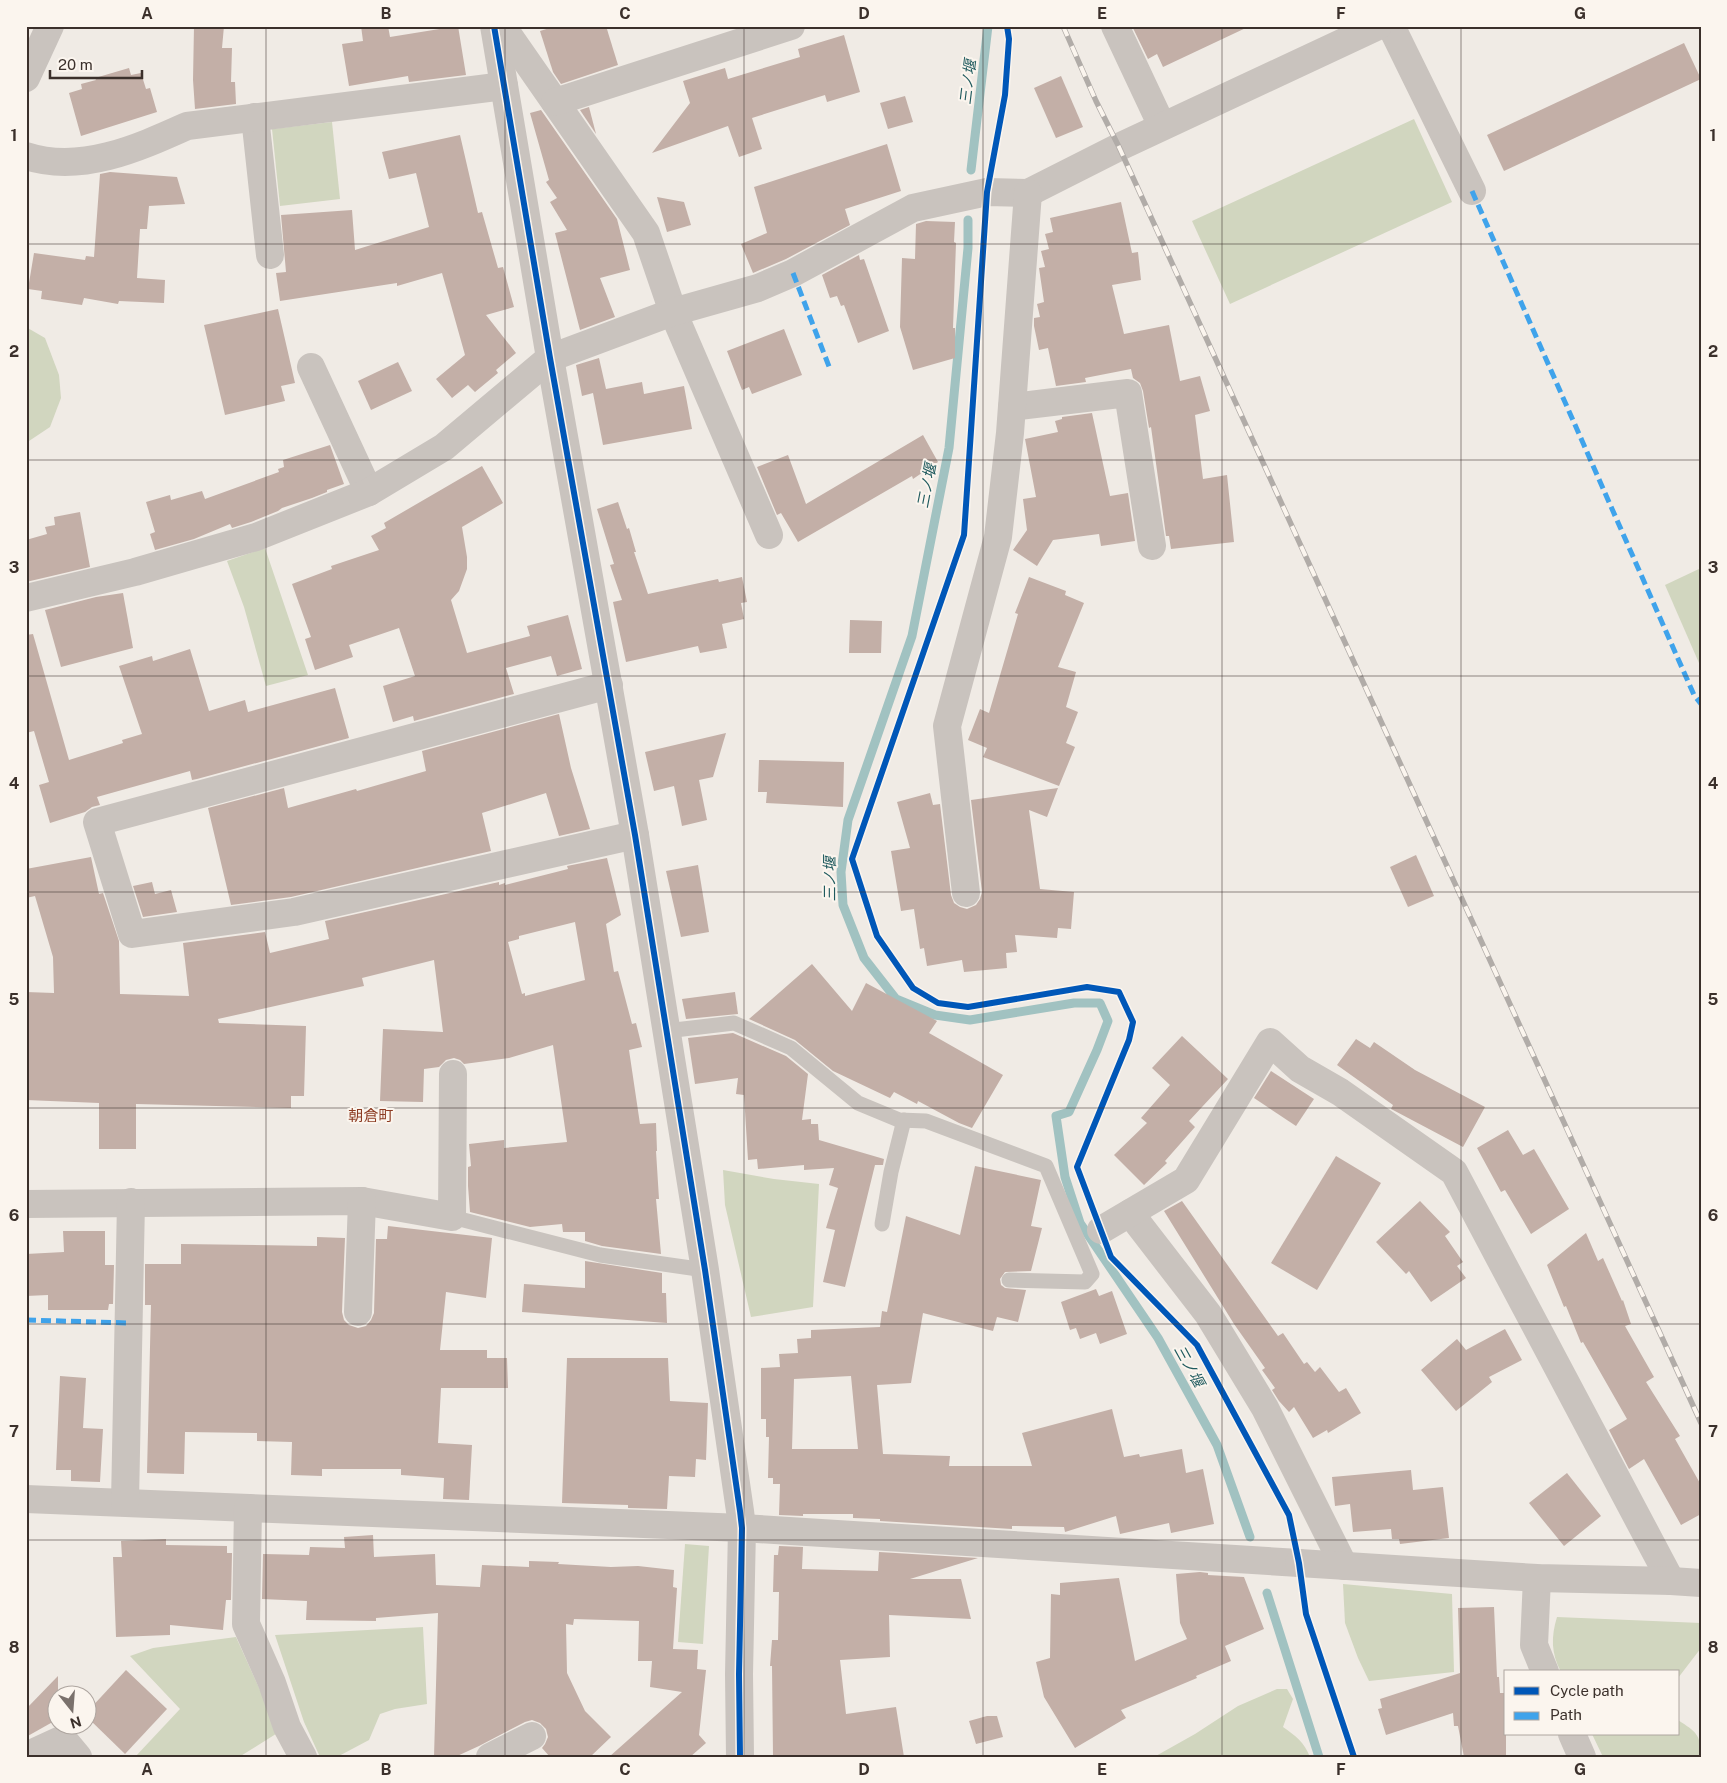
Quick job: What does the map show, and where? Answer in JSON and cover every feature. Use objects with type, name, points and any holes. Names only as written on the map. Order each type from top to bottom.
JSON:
[{"type":"street","points":[[26,78],[50,26]]},
{"type":"street","points":[[494,26],[550,358],[635,835],[705,1270],[742,1528],[739,1674],[740,1757]]},
{"type":"street","points":[[502,26],[646,234],[673,312],[769,534]]},
{"type":"street","points":[[555,102],[791,26]]},
{"type":"street","points":[[1115,26],[1162,126]]},
{"type":"street","points":[[26,598],[135,572],[256,537],[369,492],[444,446],[550,358],[673,312],[758,288],[793,273],[913,208],[987,192],[1028,193],[1162,126],[1378,26]]},
{"type":"street","points":[[1391,26],[1472,191]]},
{"type":"street","points":[[26,156],[38,160],[69,161],[102,158],[141,146],[187,126],[504,86]]},
{"type":"street","points":[[255,117],[270,255]]},
{"type":"street","points":[[966,893],[947,726],[998,536],[1012,407],[1028,193]]},
{"type":"street","points":[[311,367],[369,492]]},
{"type":"street","points":[[1012,407],[1128,392],[1152,546]]},
{"type":"street","points":[[609,685],[96,822],[132,934],[294,912],[635,835]]},
{"type":"street","points":[[1101,1230],[1186,1180],[1270,1042],[1300,1068],[1340,1092],[1454,1172],[1671,1581]]},
{"type":"street","points":[[26,1204],[362,1201],[452,1217],[453,1074]]},
{"type":"street","points":[[358,1312],[362,1201]]},
{"type":"street","points":[[124,1502],[131,1202]]},
{"type":"street","points":[[1130,1213],[1208,1314],[1265,1408],[1344,1566]]},
{"type":"street","points":[[26,1499],[742,1528],[1536,1578],[1701,1583]]},
{"type":"street","points":[[248,1508],[246,1624],[272,1683],[288,1727],[303,1757]]},
{"type":"street","points":[[1536,1578],[1534,1645],[1544,1670]]},
{"type":"street","points":[[490,1757],[532,1736]]},
{"type":"street","points":[[1573,1736],[1582,1757]]},
{"type":"street","points":[[26,1756],[63,1740],[78,1757]]},
{"type":"lane","points":[[666,1031],[734,1023],[791,1048],[858,1104],[899,1120],[926,1121],[1046,1166],[1092,1274],[1085,1282],[1009,1280]]},
{"type":"lane","points":[[882,1224],[891,1172],[904,1120]]},
{"type":"lane","points":[[452,1217],[600,1255],[705,1270]]},
{"type":"green space","points":[[1414,119],[1452,202],[1230,304],[1192,221]]},
{"type":"green space","points":[[332,122],[340,199],[280,206],[272,129]]},
{"type":"green space","points":[[26,327],[45,338],[59,375],[61,398],[50,427],[26,443]]},
{"type":"green space","points":[[265,548],[308,675],[266,686],[244,607],[227,561]]},
{"type":"green space","points":[[1701,568],[1701,662],[1699,663],[1665,585]]},
{"type":"green space","points":[[723,1170],[774,1179],[819,1184],[813,1307],[751,1317],[725,1205]]},
{"type":"green space","points":[[685,1544],[709,1546],[703,1644],[678,1642]]},
{"type":"green space","points":[[1343,1584],[1452,1594],[1454,1672],[1369,1681],[1345,1623]]},
{"type":"green space","points":[[1557,1617],[1701,1623],[1701,1648],[1680,1675],[1680,1670],[1560,1670],[1554,1652],[1554,1631]]},
{"type":"green space","points":[[423,1627],[427,1704],[395,1709],[380,1714],[369,1740],[337,1757],[320,1757],[304,1722],[275,1635]]},
{"type":"green space","points":[[236,1637],[279,1732],[239,1757],[135,1757],[180,1709],[130,1656],[153,1648]]},
{"type":"green space","points":[[1277,1689],[1287,1689],[1293,1699],[1283,1727],[1299,1740],[1310,1757],[1154,1757],[1195,1734],[1238,1706]]},
{"type":"green space","points":[[1680,1721],[1696,1734],[1700,1743],[1701,1757],[1603,1757],[1593,1736],[1680,1736]]},
{"type":"building","points":[[194,26],[224,26],[222,48],[232,48],[231,82],[235,82],[236,104],[195,109],[193,80]]},
{"type":"building","points":[[361,26],[388,26],[390,37],[458,26],[466,75],[409,82],[408,76],[349,86],[342,44],[363,41]]},
{"type":"building","points":[[556,26],[606,26],[618,65],[561,84],[553,72],[540,31]]},
{"type":"building","points":[[1132,26],[1250,26],[1163,67],[1157,54],[1148,59]]},
{"type":"building","points":[[844,35],[860,92],[827,102],[825,95],[752,118],[762,149],[739,157],[728,126],[652,153],[690,103],[683,81],[725,68],[728,79],[800,57],[798,49]]},
{"type":"building","points":[[1684,43],[1701,79],[1504,171],[1487,135]]},
{"type":"building","points":[[129,68],[131,75],[141,73],[146,89],[150,88],[157,112],[81,136],[69,93],[82,89],[81,84],[96,80],[95,78]]},
{"type":"building","points":[[1061,76],[1083,127],[1056,138],[1034,88]]},
{"type":"building","points":[[905,96],[913,122],[888,129],[880,103]]},
{"type":"building","points":[[589,107],[596,134],[580,110]]},
{"type":"building","points":[[541,110],[617,219],[630,270],[600,278],[615,317],[580,330],[555,233],[567,230],[550,202],[557,198],[546,182],[549,180],[530,113]]},
{"type":"building","points":[[460,135],[478,213],[482,212],[498,268],[503,267],[514,307],[486,315],[516,353],[496,370],[498,373],[475,392],[468,385],[452,398],[436,379],[465,355],[442,273],[397,286],[397,283],[280,301],[276,273],[286,272],[281,215],[352,210],[355,250],[429,227],[416,173],[389,179],[382,152]]},
{"type":"building","points":[[887,144],[901,191],[845,209],[850,225],[786,259],[753,273],[741,244],[767,233],[754,187]]},
{"type":"building","points":[[110,172],[177,177],[185,204],[149,206],[147,229],[140,229],[137,278],[165,280],[164,303],[119,301],[118,304],[84,298],[82,305],[41,299],[42,291],[28,289],[34,253],[85,260],[86,256],[94,257],[100,174]]},
{"type":"building","points":[[657,197],[684,202],[691,225],[667,232]]},
{"type":"building","points":[[1121,202],[1132,253],[1138,252],[1141,280],[1112,285],[1124,334],[1169,325],[1180,381],[1200,376],[1210,411],[1195,415],[1203,479],[1227,475],[1234,542],[1171,549],[1169,536],[1166,536],[1151,427],[1149,428],[1143,391],[1140,383],[1133,378],[1131,369],[1085,378],[1086,382],[1056,386],[1048,348],[1039,350],[1034,318],[1040,317],[1037,304],[1044,302],[1039,268],[1045,267],[1041,251],[1049,249],[1045,234],[1053,232],[1050,218]]},
{"type":"building","points":[[926,221],[955,222],[953,328],[955,328],[955,358],[913,370],[900,327],[902,258],[915,259],[916,224]]},
{"type":"building","points":[[859,255],[860,260],[864,259],[889,331],[858,343],[844,305],[841,306],[837,296],[830,298],[822,275]]},
{"type":"building","points":[[278,309],[295,383],[281,386],[285,401],[225,415],[204,325]]},
{"type":"building","points":[[784,329],[802,375],[752,394],[749,387],[742,390],[727,351]]},
{"type":"building","points":[[599,358],[606,389],[642,382],[644,394],[684,386],[692,429],[603,445],[593,393],[582,396],[576,365]]},
{"type":"building","points":[[398,362],[412,391],[371,410],[358,381]]},
{"type":"building","points":[[1092,413],[1110,496],[1128,493],[1135,541],[1101,546],[1099,534],[1053,540],[1037,566],[1013,550],[1027,530],[1023,499],[1036,497],[1025,439],[1058,432],[1055,421],[1062,419],[1062,417]]},
{"type":"building","points":[[923,435],[938,462],[913,479],[912,476],[798,542],[781,513],[777,515],[757,467],[788,455],[806,504]]},
{"type":"building","points":[[330,445],[344,484],[251,522],[232,528],[230,524],[194,539],[155,550],[150,534],[155,532],[146,502],[170,495],[171,500],[202,491],[205,499],[279,472],[278,469],[284,467],[283,460]]},
{"type":"building","points":[[482,466],[503,503],[462,527],[467,569],[459,591],[451,600],[467,653],[530,636],[527,626],[568,615],[582,669],[557,676],[551,656],[506,668],[514,694],[414,721],[413,716],[393,722],[383,686],[415,676],[399,628],[349,645],[353,657],[315,670],[305,639],[311,637],[292,584],[332,569],[331,566],[379,550],[371,536],[386,528],[384,523]]},
{"type":"building","points":[[618,502],[627,529],[629,528],[636,552],[634,552],[648,594],[718,579],[719,582],[742,577],[747,602],[741,603],[744,619],[722,624],[727,648],[700,653],[698,646],[626,662],[613,602],[622,600],[610,565],[614,564],[597,509]]},
{"type":"building","points":[[80,512],[90,567],[26,582],[26,540],[47,534],[45,527],[55,525],[54,517]]},
{"type":"building","points":[[1029,577],[1066,591],[1065,595],[1084,603],[1058,667],[1076,672],[1066,707],[1078,712],[1066,743],[1075,747],[1059,786],[983,757],[987,748],[968,740],[980,709],[989,713],[1018,614],[1015,613]]},
{"type":"building","points":[[123,593],[133,648],[61,667],[45,610],[96,597]]},
{"type":"building","points":[[850,620],[882,621],[881,653],[849,653]]},
{"type":"building","points":[[33,634],[69,760],[123,743],[122,740],[142,734],[119,666],[152,656],[153,661],[190,649],[209,711],[245,700],[248,712],[335,688],[349,738],[197,779],[192,780],[190,771],[97,797],[100,805],[92,807],[85,812],[50,823],[39,785],[49,782],[34,731],[26,733],[26,635]]},
{"type":"building","points":[[559,714],[571,768],[590,829],[559,836],[546,793],[482,813],[491,851],[291,897],[231,905],[208,808],[284,788],[288,808],[356,789],[357,791],[426,771],[422,751]]},
{"type":"building","points":[[726,733],[713,777],[699,780],[707,820],[682,826],[674,786],[654,791],[645,752]]},
{"type":"building","points":[[759,760],[844,762],[843,807],[766,803],[767,792],[758,792]]},
{"type":"building","points":[[1058,788],[1047,817],[1029,810],[1040,889],[1074,892],[1071,929],[1058,928],[1057,938],[1015,935],[1017,952],[1006,953],[1007,968],[964,972],[962,960],[927,966],[924,948],[920,949],[914,909],[901,911],[891,851],[910,848],[897,802],[930,793],[933,805],[940,804],[951,895],[954,903],[967,909],[976,905],[982,892],[971,800]]},
{"type":"building","points":[[1416,855],[1434,896],[1408,907],[1390,867]]},
{"type":"building","points":[[91,857],[99,894],[103,893],[119,941],[120,994],[189,996],[183,943],[265,932],[270,953],[329,939],[325,921],[499,882],[499,885],[505,883],[505,885],[568,869],[567,866],[607,858],[621,915],[606,924],[614,972],[618,971],[632,1024],[636,1023],[642,1047],[629,1050],[640,1124],[656,1123],[659,1199],[656,1199],[661,1254],[602,1246],[585,1241],[585,1232],[563,1232],[562,1224],[530,1227],[470,1212],[468,1167],[471,1166],[469,1144],[504,1140],[504,1148],[567,1142],[553,1045],[509,1058],[464,1064],[454,1058],[446,1060],[439,1067],[424,1069],[423,1102],[380,1101],[383,1029],[443,1032],[434,960],[362,978],[364,986],[218,1019],[219,1023],[306,1026],[304,1096],[291,1096],[291,1108],[136,1104],[136,1149],[99,1149],[99,1103],[26,1100],[26,992],[54,993],[53,957],[35,896],[26,898],[26,869]],"holes":[[[575,922],[585,980],[525,996],[525,993],[522,994],[508,942],[519,939],[519,936]]]},
{"type":"building","points":[[698,865],[709,932],[681,937],[666,871]]},
{"type":"building","points":[[152,882],[155,894],[171,890],[177,912],[143,917],[133,886]]},
{"type":"building","points":[[812,964],[852,1011],[866,983],[937,1021],[929,1033],[1003,1075],[972,1128],[918,1101],[917,1104],[894,1092],[890,1098],[833,1071],[795,1040],[749,1019]]},
{"type":"building","points":[[735,992],[738,1014],[686,1019],[682,999]]},
{"type":"building","points":[[733,1033],[786,1056],[808,1074],[802,1120],[811,1119],[811,1124],[818,1124],[819,1140],[884,1159],[883,1165],[875,1165],[845,1287],[823,1282],[835,1230],[826,1228],[838,1188],[829,1185],[834,1168],[804,1170],[804,1165],[758,1169],[757,1159],[748,1160],[744,1095],[736,1094],[738,1078],[695,1084],[688,1038]]},
{"type":"building","points":[[1182,1036],[1228,1079],[1189,1121],[1195,1127],[1165,1161],[1167,1163],[1144,1185],[1114,1155],[1147,1123],[1141,1118],[1170,1085],[1152,1068]]},
{"type":"building","points":[[1356,1039],[1370,1048],[1374,1042],[1415,1070],[1485,1107],[1463,1147],[1391,1109],[1393,1105],[1337,1065]]},
{"type":"building","points":[[1271,1071],[1314,1099],[1296,1126],[1254,1098]]},
{"type":"building","points":[[1508,1130],[1523,1155],[1534,1149],[1569,1209],[1531,1234],[1505,1190],[1501,1192],[1477,1148]]},
{"type":"building","points":[[1336,1156],[1381,1183],[1317,1290],[1271,1263]]},
{"type":"building","points":[[975,1166],[1041,1180],[1031,1226],[1042,1228],[1031,1271],[1005,1272],[1000,1279],[1001,1285],[1005,1288],[1026,1290],[1018,1322],[997,1317],[993,1331],[923,1313],[911,1383],[877,1385],[883,1454],[950,1456],[949,1466],[1032,1466],[1022,1433],[1112,1409],[1124,1457],[1139,1454],[1140,1457],[1182,1449],[1186,1473],[1203,1469],[1214,1524],[1171,1533],[1169,1523],[1120,1534],[1116,1516],[1065,1532],[1064,1527],[1012,1526],[1012,1529],[880,1521],[880,1519],[853,1518],[853,1514],[779,1515],[780,1484],[773,1484],[773,1478],[768,1478],[769,1437],[766,1437],[766,1419],[761,1419],[761,1368],[780,1367],[779,1354],[798,1353],[797,1339],[811,1338],[811,1330],[880,1327],[882,1311],[887,1312],[906,1216],[960,1235]],"holes":[[[851,1376],[858,1449],[792,1449],[794,1379]]]},
{"type":"building","points":[[1182,1201],[1278,1336],[1283,1333],[1304,1364],[1307,1362],[1315,1372],[1320,1367],[1339,1392],[1346,1388],[1361,1413],[1328,1433],[1327,1430],[1313,1438],[1294,1407],[1289,1412],[1279,1401],[1272,1390],[1275,1388],[1262,1370],[1265,1368],[1234,1324],[1164,1211]]},
{"type":"building","points":[[1420,1201],[1450,1232],[1445,1236],[1463,1262],[1457,1266],[1466,1278],[1431,1302],[1409,1271],[1406,1274],[1376,1242]]},
{"type":"building","points":[[388,1226],[492,1238],[486,1298],[446,1292],[440,1350],[487,1350],[487,1358],[507,1358],[508,1388],[441,1388],[438,1443],[472,1445],[469,1500],[443,1499],[444,1478],[401,1475],[401,1469],[322,1469],[322,1476],[291,1475],[292,1442],[257,1441],[257,1433],[185,1432],[184,1474],[147,1473],[151,1305],[145,1305],[145,1264],[181,1264],[181,1244],[317,1246],[317,1237],[345,1238],[342,1312],[344,1320],[349,1325],[358,1328],[366,1326],[374,1313],[376,1239],[387,1239]]},
{"type":"building","points":[[63,1231],[105,1231],[105,1265],[114,1265],[113,1304],[109,1304],[108,1310],[48,1310],[48,1295],[26,1296],[26,1254],[64,1252]]},
{"type":"building","points":[[1586,1233],[1598,1261],[1603,1258],[1623,1300],[1631,1324],[1625,1326],[1654,1377],[1646,1382],[1680,1436],[1675,1439],[1701,1485],[1701,1514],[1681,1525],[1644,1459],[1629,1469],[1609,1430],[1627,1419],[1583,1342],[1581,1343],[1547,1265]]},
{"type":"building","points":[[585,1261],[662,1273],[662,1293],[666,1293],[667,1323],[522,1312],[524,1284],[585,1288]]},
{"type":"building","points":[[1096,1289],[1099,1296],[1112,1291],[1127,1334],[1100,1344],[1096,1333],[1080,1339],[1076,1328],[1070,1330],[1061,1302]]},
{"type":"building","points":[[1505,1329],[1522,1360],[1489,1377],[1492,1382],[1456,1411],[1421,1370],[1457,1339],[1466,1350]]},
{"type":"building","points":[[567,1358],[668,1358],[670,1401],[708,1403],[706,1460],[696,1459],[695,1477],[669,1476],[667,1509],[628,1508],[628,1505],[562,1503]]},
{"type":"building","points":[[60,1376],[86,1378],[83,1428],[103,1429],[100,1482],[71,1481],[71,1470],[56,1470]]},
{"type":"building","points":[[1411,1470],[1413,1490],[1443,1487],[1449,1538],[1400,1544],[1399,1539],[1392,1539],[1391,1529],[1353,1532],[1350,1504],[1335,1506],[1332,1477]]},
{"type":"building","points":[[1567,1473],[1601,1516],[1564,1546],[1529,1503]]},
{"type":"building","points":[[373,1535],[374,1557],[435,1554],[436,1585],[480,1587],[482,1565],[529,1567],[529,1561],[611,1567],[638,1566],[674,1570],[673,1587],[677,1588],[673,1649],[698,1650],[697,1669],[706,1670],[699,1735],[706,1743],[690,1757],[609,1757],[682,1692],[650,1687],[652,1661],[638,1661],[639,1621],[574,1619],[573,1625],[566,1624],[567,1673],[585,1711],[611,1737],[590,1757],[550,1757],[542,1748],[548,1737],[546,1729],[540,1723],[532,1720],[455,1757],[434,1757],[438,1613],[376,1618],[376,1621],[306,1620],[307,1601],[262,1599],[263,1554],[309,1555],[310,1547],[345,1548],[344,1537]]},
{"type":"building","points":[[166,1539],[166,1545],[227,1546],[227,1553],[232,1553],[231,1600],[226,1600],[223,1630],[170,1625],[170,1635],[116,1637],[113,1557],[122,1557],[121,1541]]},
{"type":"building","points":[[779,1546],[803,1547],[802,1569],[878,1571],[879,1552],[978,1558],[910,1579],[961,1579],[971,1619],[889,1615],[890,1657],[840,1660],[846,1714],[896,1707],[904,1757],[773,1756],[772,1666],[770,1666],[772,1640],[778,1640],[779,1592],[773,1592],[774,1555],[778,1555]]},
{"type":"building","points":[[1208,1573],[1208,1575],[1244,1577],[1264,1629],[1225,1646],[1231,1661],[1196,1676],[1197,1678],[1121,1710],[1126,1718],[1075,1748],[1044,1697],[1036,1662],[1050,1658],[1051,1594],[1060,1595],[1060,1583],[1119,1578],[1135,1661],[1187,1639],[1180,1623],[1176,1574]]},
{"type":"building","points":[[1494,1607],[1497,1677],[1499,1677],[1500,1693],[1504,1693],[1506,1757],[1464,1757],[1458,1726],[1454,1726],[1453,1713],[1386,1735],[1378,1709],[1382,1708],[1380,1699],[1460,1673],[1458,1608]]},
{"type":"building","points":[[126,1670],[167,1709],[125,1754],[98,1728],[98,1700]]},
{"type":"building","points":[[58,1676],[58,1686],[48,1686]]},
{"type":"building","points":[[48,1686],[48,1725],[26,1737],[26,1709]]},
{"type":"building","points":[[987,1716],[997,1716],[1003,1737],[976,1744],[969,1721]]},
{"type":"waterway","name":"三ノ堰","points":[[971,170],[988,26]]},
{"type":"waterway","name":"三ノ堰","points":[[968,220],[968,248],[949,448],[912,636],[848,820],[841,872],[843,905],[864,958],[896,999],[935,1015],[970,1020],[1074,1003],[1100,1003],[1108,1021],[1097,1050],[1069,1112],[1056,1116],[1065,1177],[1080,1223],[1158,1338],[1217,1445],[1250,1537]]},
{"type":"waterway","name":"三ノ堰","points":[[1267,1593],[1319,1757]]},
{"type":"railway","points":[[1063,26],[1701,1423]]},
{"type":"marked path","points":[[1472,191],[1694,695],[1701,704]]},
{"type":"marked path","points":[[793,273],[830,369]]},
{"type":"marked path","points":[[26,1320],[129,1323]]},
{"type":"cycle path","points":[[494,26],[550,358],[635,835],[705,1270],[740,1511],[742,1528],[739,1674],[740,1757]]},
{"type":"cycle path","points":[[1007,26],[1009,39],[1005,95],[987,192],[964,535],[852,859],[877,936],[913,988],[938,1003],[968,1007],[1087,987],[1119,992],[1133,1022],[1129,1040],[1077,1167],[1111,1257],[1197,1345],[1289,1515],[1299,1563],[1306,1614],[1354,1757]]},
{"type":"district","name":"朝倉町","points":[[371,1116]]}]
